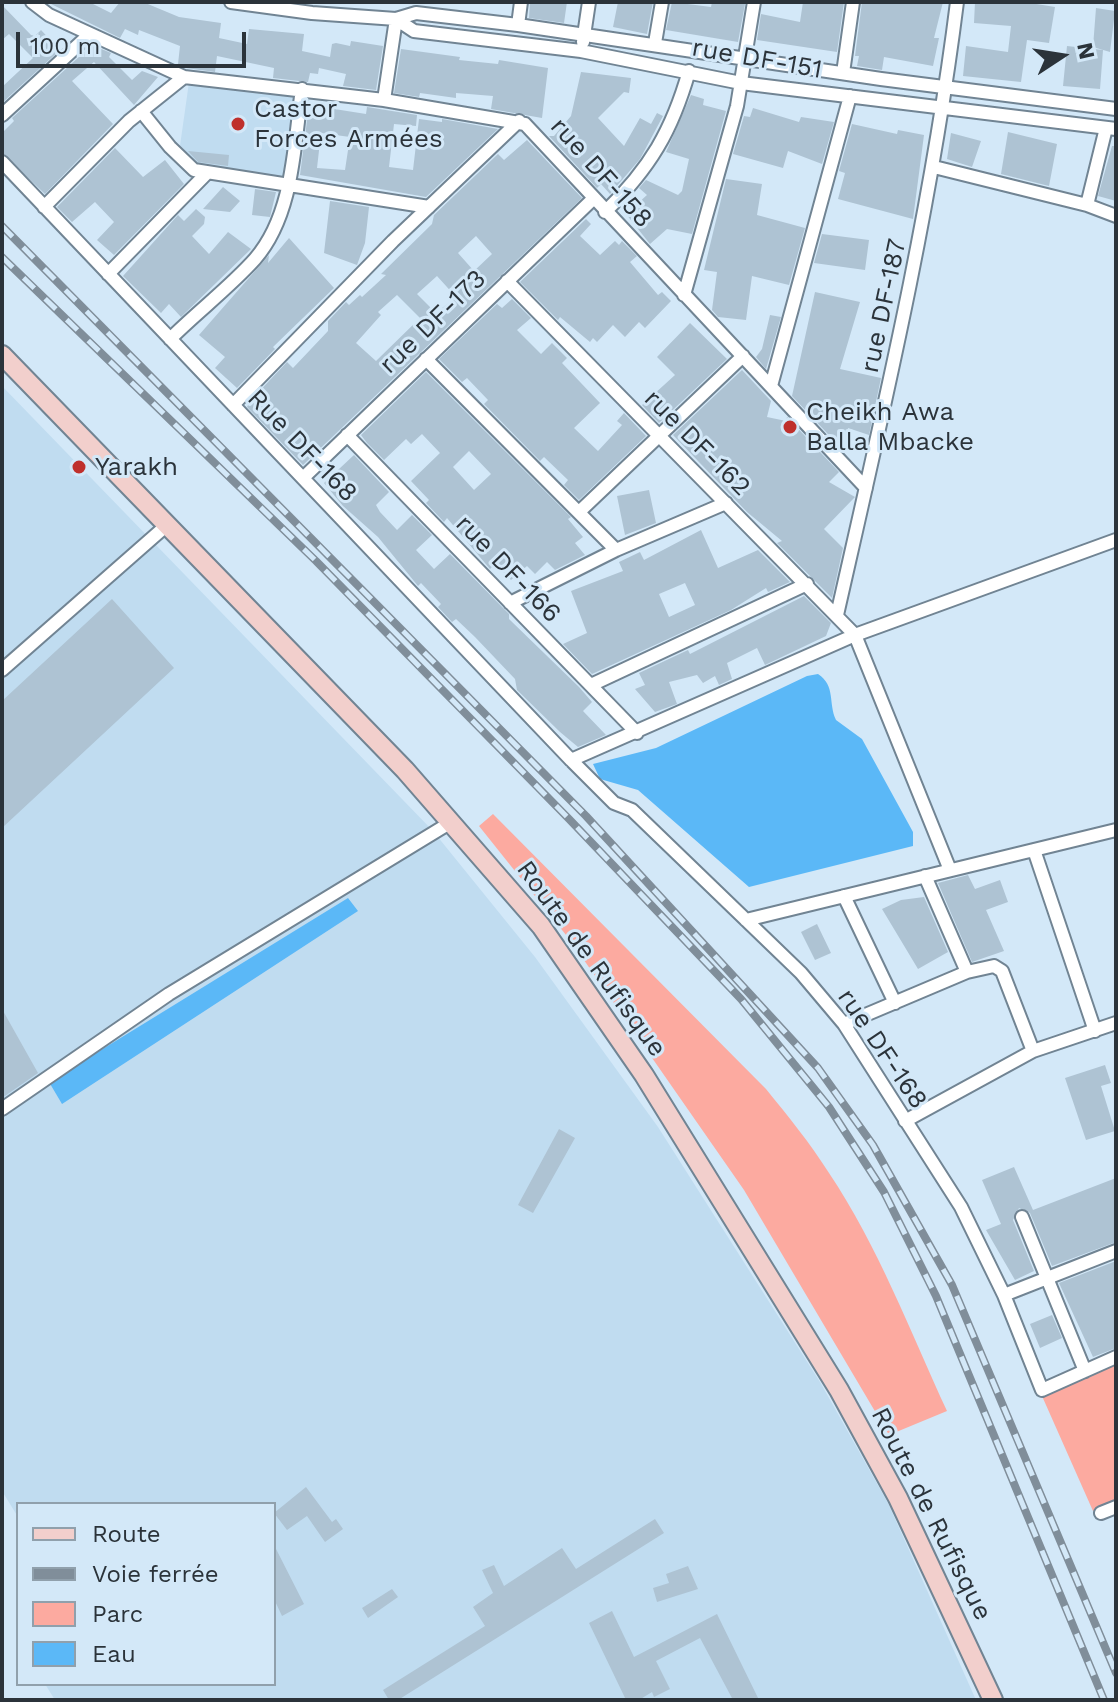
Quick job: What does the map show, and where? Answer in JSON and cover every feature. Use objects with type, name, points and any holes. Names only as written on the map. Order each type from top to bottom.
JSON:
[{"type":"main road","name":"Route de Rufisque","points":[[2,355],[453,821],[541,926],[644,1075],[794,1314],[898,1498],[993,1700]]},
{"type":"street","name":"rue DF-158","points":[[32,2],[89,35],[184,77],[302,89],[519,121],[538,136],[605,212],[866,488]]},
{"type":"street","name":"rue DF-151","points":[[231,2],[313,7],[396,19],[414,31],[581,51],[741,83],[1111,128]]},
{"type":"street","points":[[518,25],[521,2]]},
{"type":"street","points":[[581,51],[589,2]]},
{"type":"street","points":[[655,43],[662,2]]},
{"type":"street","points":[[684,295],[741,83],[754,2]]},
{"type":"street","points":[[843,73],[853,2]]},
{"type":"street","name":"rue DF-187","points":[[837,615],[934,167],[957,2]]},
{"type":"street","name":"rue DF-151","points":[[396,19],[417,8],[745,59],[1116,109]]},
{"type":"street","points":[[384,100],[396,19]]},
{"type":"street","points":[[2,115],[89,35]]},
{"type":"street","points":[[605,212],[635,183],[660,148],[689,71]]},
{"type":"street","points":[[44,207],[141,111],[184,77]]},
{"type":"street","points":[[170,339],[256,257],[280,213],[289,185],[302,89]]},
{"type":"street","points":[[771,386],[850,96]]},
{"type":"street","points":[[141,111],[184,162],[207,173],[429,207]]},
{"type":"street","points":[[233,405],[519,121]]},
{"type":"street","points":[[1087,205],[1111,128]]},
{"type":"street","name":"Rue DF-168","points":[[2,162],[571,760]]},
{"type":"street","points":[[934,167],[1087,205],[1116,216]]},
{"type":"street","points":[[108,274],[207,173]]},
{"type":"street","name":"rue DF-173","points":[[303,478],[593,199]]},
{"type":"street","name":"rue DF-162","points":[[507,281],[855,635],[950,870]]},
{"type":"street","points":[[579,512],[743,356]]},
{"type":"street","points":[[426,359],[616,550]]},
{"type":"street","name":"rue DF-166","points":[[347,435],[637,733]]},
{"type":"street","points":[[510,603],[616,550],[726,503]]},
{"type":"street","points":[[2,670],[167,525]]},
{"type":"street","points":[[571,760],[855,635],[1116,540]]},
{"type":"street","points":[[591,685],[807,584]]},
{"type":"street","name":"rue DF-168","points":[[571,760],[614,803],[632,810],[801,973],[844,1024],[961,1207],[1004,1295],[1042,1390],[1085,1371]]},
{"type":"street","points":[[2,1109],[169,994],[453,821]]},
{"type":"street","points":[[746,920],[1116,830]]},
{"type":"street","points":[[1034,850],[1095,1031]]},
{"type":"street","points":[[925,876],[967,972]]},
{"type":"street","points":[[844,896],[895,1003]]},
{"type":"street","points":[[844,1024],[967,972],[994,966],[1002,971],[1033,1051]]},
{"type":"street","points":[[905,1121],[1033,1051],[1116,1023]]},
{"type":"street","points":[[1022,1217],[1085,1371],[1116,1357]]},
{"type":"street","points":[[1004,1295],[1116,1251]]},
{"type":"street","points":[[1101,1513],[1116,1507]]},
{"type":"shaded area","name":"Castor Forces Armées","points":[[189,82],[297,94],[286,181],[189,164],[179,153]]},
{"type":"shaded area","points":[[2,386],[433,831],[535,957],[658,1127],[820,1382],[888,1503],[976,1700],[55,1700],[46,1686],[276,1686],[276,1502],[16,1502],[16,1514],[2,1491]]},
{"type":"green space","points":[[493,814],[766,1089],[799,1130],[863,1230],[947,1411],[889,1435],[744,1190],[570,940],[479,826]]},
{"type":"green space","points":[[1116,1363],[1116,1500],[1093,1511],[1042,1396]]},
{"type":"water","points":[[818,674],[829,689],[836,720],[862,739],[913,832],[913,846],[749,887],[638,790],[600,779],[593,764],[656,748],[807,676]]},
{"type":"water","points":[[348,898],[358,911],[62,1104],[49,1082]]},
{"type":"building","points":[[47,2],[89,2],[111,13],[120,2],[143,2],[179,17],[221,23],[219,38],[247,44],[249,29],[304,34],[302,51],[330,57],[332,44],[336,43],[350,46],[351,41],[383,46],[376,90],[343,86],[346,74],[319,68],[318,74],[310,73],[308,82],[273,78],[274,68],[217,56],[215,72],[186,68],[178,64],[180,46],[139,30],[138,35],[125,29],[120,38]]},
{"type":"building","points":[[530,2],[567,2],[564,23],[529,18]]},
{"type":"building","points":[[618,2],[653,2],[647,34],[613,27]]},
{"type":"building","points":[[672,2],[711,7],[712,2],[745,4],[738,42],[666,30]]},
{"type":"building","points":[[803,2],[844,2],[837,52],[757,40],[761,14],[800,22]]},
{"type":"building","points":[[862,2],[943,2],[934,38],[939,38],[933,66],[884,57],[882,70],[857,66],[859,56],[855,56]]},
{"type":"building","points":[[975,2],[1024,2],[1055,7],[1049,43],[1027,40],[1021,82],[963,76],[966,46],[1008,52],[1011,26],[974,23]]},
{"type":"building","points":[[2,5],[31,35],[35,36],[41,30],[60,50],[2,103],[2,87],[33,58],[9,34],[2,40]]},
{"type":"building","points":[[1096,8],[1115,11],[1110,52],[1093,47]]},
{"type":"building","points":[[92,45],[111,53],[109,57],[132,80],[142,71],[158,77],[134,105],[94,62],[72,81],[113,124],[45,194],[2,153],[2,133],[14,121],[12,118]]},
{"type":"building","points":[[1067,46],[1103,50],[1100,89],[1063,86]]},
{"type":"building","points":[[401,49],[460,57],[459,60],[498,64],[499,60],[548,68],[542,118],[491,109],[493,96],[456,93],[456,98],[420,93],[419,97],[394,93]]},
{"type":"building","points":[[581,72],[631,78],[629,93],[624,92],[598,118],[624,146],[640,118],[651,124],[657,113],[663,116],[640,159],[610,194],[601,184],[597,188],[549,136],[554,136],[571,116]]},
{"type":"building","points":[[691,95],[704,99],[703,105],[726,111],[692,234],[667,229],[650,244],[626,214],[647,195],[639,188],[646,180],[678,195],[682,191],[689,159],[666,152]]},
{"type":"building","points":[[367,107],[417,115],[416,126],[394,124],[389,167],[413,170],[419,119],[442,122],[442,119],[498,129],[426,197],[300,175],[308,113],[328,113],[328,108],[366,114]],"holes":[[[321,133],[350,137],[345,170],[317,168]]]},
{"type":"building","points":[[753,108],[799,122],[801,117],[834,122],[822,164],[788,151],[783,168],[733,154],[744,116],[750,117]]},
{"type":"building","points":[[852,124],[897,134],[898,130],[924,135],[913,219],[838,199],[845,173],[839,171]]},
{"type":"building","points":[[1008,132],[1057,144],[1049,186],[1001,174]]},
{"type":"building","points":[[951,133],[981,141],[972,167],[947,159]]},
{"type":"building","points":[[527,140],[582,198],[303,465],[247,407],[250,401],[287,362],[293,368],[328,331],[328,321],[346,302],[349,305],[360,295],[362,297],[386,275],[381,274],[432,224],[434,215],[498,154],[504,160]],"holes":[[[476,236],[492,254],[474,271],[458,253]],[[437,276],[456,297],[436,313],[417,294]],[[397,295],[420,318],[376,361],[356,343],[381,315],[378,312]]]},
{"type":"building","points":[[1112,146],[1116,146],[1116,201],[1098,196]]},
{"type":"building","points":[[115,148],[143,177],[165,160],[184,184],[114,255],[97,240],[114,222],[95,202],[72,222],[57,207]]},
{"type":"building","points":[[188,151],[229,155],[228,166],[198,162]]},
{"type":"building","points":[[726,179],[762,184],[757,215],[805,228],[789,285],[752,276],[746,320],[718,317],[712,310],[717,272],[704,270]]},
{"type":"building","points":[[223,187],[240,201],[230,212],[203,209]]},
{"type":"building","points":[[255,189],[276,192],[270,217],[252,215]]},
{"type":"building","points":[[330,201],[369,207],[365,243],[357,265],[324,253]]},
{"type":"building","points":[[196,209],[205,217],[204,224],[192,236],[209,254],[228,232],[251,249],[181,317],[169,304],[161,313],[123,276],[178,215],[184,221]]},
{"type":"building","points":[[586,219],[591,224],[580,236],[600,255],[615,241],[619,245],[622,241],[637,256],[630,262],[658,295],[662,292],[671,301],[645,328],[639,322],[625,337],[613,325],[597,342],[593,338],[590,342],[560,317],[558,320],[520,282]]},
{"type":"building","points":[[822,234],[869,240],[865,270],[814,263]]},
{"type":"building","points":[[289,238],[334,288],[273,347],[275,349],[237,388],[215,368],[225,357],[199,335],[269,255],[268,263]]},
{"type":"building","points":[[815,292],[860,302],[840,369],[881,378],[869,435],[848,428],[844,451],[792,396]]},
{"type":"building","points":[[512,299],[531,318],[517,330],[541,354],[552,343],[567,358],[562,363],[600,403],[574,428],[598,451],[622,425],[617,421],[624,413],[646,436],[579,500],[564,485],[568,480],[544,457],[540,461],[484,404],[488,400],[467,378],[462,382],[439,359],[497,304],[502,308]]},
{"type":"building","points":[[770,315],[781,317],[766,369],[756,357],[762,349]]},
{"type":"building","points":[[690,323],[727,359],[659,423],[642,405],[675,375],[657,357]]},
{"type":"building","points":[[742,370],[771,401],[767,417],[786,421],[787,417],[839,472],[829,482],[855,497],[824,529],[843,548],[832,598],[777,543],[782,541],[747,512],[673,435]]},
{"type":"building","points":[[426,372],[571,517],[568,519],[583,537],[575,543],[585,555],[555,570],[547,562],[535,574],[527,566],[511,580],[495,564],[490,569],[447,518],[444,522],[426,503],[429,500],[411,481],[440,453],[422,434],[411,444],[406,439],[384,460],[361,435]],"holes":[[[469,451],[491,474],[474,490],[453,467]]]},
{"type":"building","points":[[354,455],[389,492],[376,505],[380,512],[397,530],[412,515],[432,535],[416,550],[434,569],[450,554],[509,614],[509,619],[592,702],[583,711],[606,735],[578,747],[560,732],[517,690],[515,679],[475,637],[456,619],[452,622],[438,607],[441,604],[421,583],[418,586],[378,537],[343,506],[324,483]]},
{"type":"building","points":[[649,490],[656,523],[625,535],[617,496]]},
{"type":"building","points":[[701,530],[718,568],[758,550],[790,582],[768,592],[766,588],[731,610],[592,674],[563,644],[587,633],[571,591],[623,571],[619,562],[640,552],[644,560]],"holes":[[[685,583],[695,605],[669,617],[659,594]]]},
{"type":"building","points":[[804,596],[831,623],[826,636],[765,665],[757,648],[727,663],[732,679],[719,685],[715,676],[703,683],[697,675],[669,682],[677,704],[655,712],[635,689],[645,685],[639,673],[688,650],[690,654]]},
{"type":"building","points":[[112,599],[174,668],[2,828],[2,701]]},
{"type":"building","points":[[968,875],[975,889],[1000,880],[1008,902],[986,910],[1004,951],[972,962],[938,883]]},
{"type":"building","points":[[924,897],[948,952],[918,969],[882,909],[901,900]]},
{"type":"building","points":[[817,924],[831,953],[815,960],[801,932]]},
{"type":"building","points":[[2,1009],[38,1073],[2,1098]]},
{"type":"building","points":[[1105,1065],[1111,1083],[1101,1086],[1115,1131],[1086,1140],[1065,1078]]},
{"type":"building","points":[[559,1129],[575,1138],[533,1213],[518,1205]]},
{"type":"building","points":[[1014,1167],[1033,1210],[1116,1178],[1116,1242],[1052,1266],[1030,1213],[1019,1208],[1013,1220],[1034,1271],[1015,1280],[986,1230],[1001,1224],[982,1180]]},
{"type":"building","points":[[1116,1261],[1116,1348],[1093,1357],[1059,1283]]},
{"type":"building","points":[[1052,1315],[1062,1338],[1040,1348],[1030,1324]]},
{"type":"building","points":[[306,1487],[332,1522],[336,1519],[343,1529],[325,1542],[307,1516],[287,1530],[276,1511]]},
{"type":"building","points":[[655,1519],[664,1533],[398,1700],[389,1700],[383,1690],[485,1626],[473,1607],[493,1593],[482,1570],[494,1565],[504,1586],[562,1548],[576,1569]]},
{"type":"building","points":[[276,1549],[304,1604],[282,1616],[276,1603]]},
{"type":"building","points":[[688,1566],[698,1589],[657,1602],[653,1588],[669,1583],[666,1574]]},
{"type":"building","points":[[392,1589],[398,1597],[368,1618],[362,1608]]},
{"type":"building","points":[[612,1611],[634,1657],[717,1614],[759,1700],[733,1700],[700,1638],[656,1661],[670,1689],[654,1697],[652,1692],[639,1700],[626,1700],[589,1623]]},
{"type":"railway","points":[[2,226],[586,816],[818,1068],[873,1145],[952,1285],[1116,1673]]},
{"type":"railway","points":[[2,257],[316,561],[569,819],[741,999],[829,1107],[884,1192],[936,1296],[1104,1700]]},
{"type":"place","name":"Castor Forces Armées","points":[[238,124]]},
{"type":"place","name":"Cheikh Awa Balla Mbacke","points":[[790,427]]},
{"type":"place","name":"Yarakh","points":[[79,467]]}]
